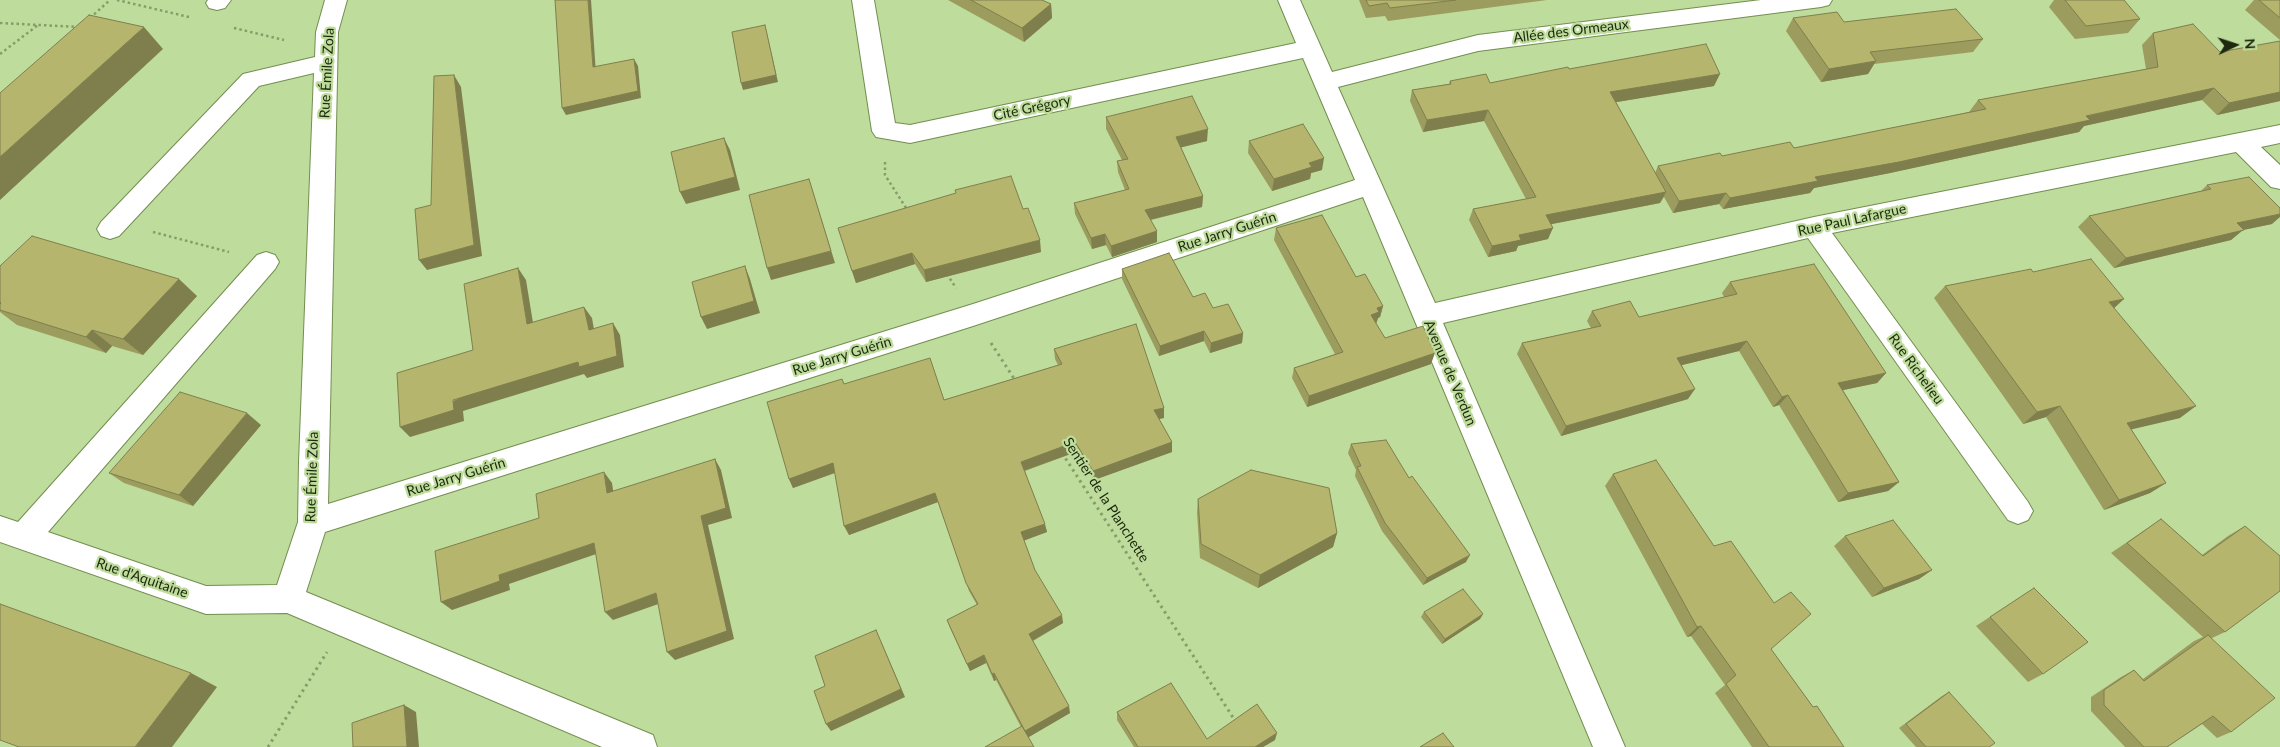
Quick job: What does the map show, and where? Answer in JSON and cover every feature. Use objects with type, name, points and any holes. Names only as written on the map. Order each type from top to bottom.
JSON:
[{"type":"street","name":"Rue Émile Zola","points":[[288,599],[313,522],[313,462],[327,32],[336,0]]},
{"type":"street","points":[[863,0],[884,131]]},
{"type":"street","name":"Avenue de Verdun","points":[[1289,0],[1427,316],[1608,747]]},
{"type":"street","name":"Allée des Ormeaux","points":[[1324,82],[1478,43],[1821,0]]},
{"type":"street","name":"Cité Grégory","points":[[884,131],[910,134],[1268,56],[1309,49]]},
{"type":"street","points":[[113,226],[251,80],[327,62]]},
{"type":"street","name":"Rue Paul Lafargue","points":[[1427,316],[1814,227],[2280,134]]},
{"type":"street","points":[[2241,142],[2280,180]]},
{"type":"street","name":"Rue Jarry Guérin","points":[[313,522],[973,315],[1370,185]]},
{"type":"street","name":"Rue Richelieu","points":[[1814,227],[2018,510]]},
{"type":"street","points":[[12,533],[266,262]]},
{"type":"street","name":"Rue d'Aquitaine","points":[[12,533],[206,600],[288,599]]},
{"type":"street","points":[[288,599],[641,747]]},
{"type":"path","points":[[72,33],[110,0]]},
{"type":"path","points":[[0,23],[80,27]]},
{"type":"path","points":[[0,54],[38,25]]},
{"type":"path","points":[[884,131],[885,175],[911,216]]},
{"type":"path","points":[[113,226],[266,262]]},
{"type":"path","points":[[942,266],[1016,382]]},
{"type":"path","name":"Sentier de la Planchette","points":[[1059,448],[1242,730]]},
{"type":"path","points":[[268,747],[316,672],[344,621]]},
{"type":"building","points":[[555,0],[588,0],[593,67],[634,59],[638,91],[562,108]]},
{"type":"building","points":[[971,0],[1042,0],[1051,4],[1022,28]]},
{"type":"building","points":[[1366,0],[1456,0],[1390,8],[1387,3],[1369,6]]},
{"type":"building","points":[[2065,0],[2124,0],[2140,19],[2086,26]]},
{"type":"building","points":[[2259,0],[2280,0],[2280,18]]},
{"type":"building","points":[[1956,9],[1983,39],[1870,52],[1876,61],[1829,69],[1793,18],[1837,12],[1844,22]]},
{"type":"building","points":[[89,15],[144,27],[0,157],[0,93]]},
{"type":"building","points":[[2193,24],[2220,52],[2280,41],[2280,92],[2229,103],[2214,88],[2086,116],[2090,120],[1899,162],[1815,177],[1818,181],[1730,198],[1726,193],[1679,201],[1658,166],[1720,153],[1722,156],[1790,142],[1794,148],[1986,109],[1978,100],[2158,67],[2153,33]]},
{"type":"building","points":[[765,25],[776,75],[741,83],[732,32]]},
{"type":"building","points":[[1706,44],[1720,74],[1610,92],[1666,192],[1546,215],[1553,228],[1519,235],[1521,240],[1492,246],[1473,209],[1536,197],[1488,110],[1427,120],[1412,90],[1451,84],[1450,81],[1486,74],[1490,83],[1568,67],[1569,69]]},
{"type":"building","points":[[454,75],[474,245],[419,260],[415,209],[431,205],[434,76]]},
{"type":"building","points":[[1192,96],[1208,129],[1176,137],[1203,196],[1145,210],[1157,231],[1111,246],[1105,234],[1091,238],[1074,203],[1129,189],[1117,161],[1128,159],[1106,117]]},
{"type":"building","points":[[1303,124],[1324,158],[1309,163],[1312,167],[1274,179],[1249,141]]},
{"type":"building","points":[[724,138],[735,177],[680,192],[671,152]]},
{"type":"building","points":[[1011,176],[1023,209],[1028,208],[1040,240],[924,270],[912,253],[852,271],[838,228],[956,193],[955,190]]},
{"type":"building","points":[[2249,177],[2280,208],[2280,214],[2237,223],[2244,230],[2126,258],[2089,216],[2211,189],[2207,185]]},
{"type":"building","points":[[809,179],[831,251],[767,268],[749,195]]},
{"type":"building","points":[[1322,215],[1356,277],[1365,274],[1383,306],[1377,308],[1379,312],[1371,315],[1385,338],[1423,326],[1435,353],[1309,396],[1294,368],[1343,352],[1276,228]]},
{"type":"building","points":[[32,236],[179,279],[123,339],[92,330],[86,337],[0,310],[0,266]]},
{"type":"building","points":[[1169,253],[1193,297],[1205,293],[1213,308],[1228,304],[1243,333],[1211,343],[1204,331],[1160,346],[1122,269]]},
{"type":"building","points":[[2091,259],[2124,299],[2109,302],[2196,406],[2127,423],[2166,483],[2119,500],[2060,406],[2037,412],[1945,286],[2031,269],[2033,272]]},
{"type":"building","points":[[1814,264],[1886,373],[1838,383],[1899,482],[1848,493],[1788,395],[1782,397],[1747,341],[1677,358],[1695,389],[1566,426],[1522,343],[1601,326],[1592,311],[1630,301],[1639,317],[1737,294],[1730,282]]},
{"type":"building","points":[[745,266],[754,301],[701,317],[692,282]]},
{"type":"building","points":[[518,268],[527,324],[584,307],[589,330],[613,323],[617,356],[579,367],[578,362],[453,400],[454,410],[400,427],[397,373],[473,350],[464,284]]},
{"type":"building","points":[[1136,324],[1164,408],[1154,410],[1172,442],[1093,471],[1075,442],[1021,462],[1045,524],[1021,532],[1035,570],[1062,615],[1029,634],[1069,706],[1025,731],[994,673],[992,674],[984,655],[967,664],[947,620],[978,604],[966,583],[935,493],[844,526],[833,463],[789,479],[767,402],[842,379],[844,384],[930,358],[944,400],[1062,364],[1054,349]]},
{"type":"building","points":[[180,392],[247,413],[179,495],[109,473]]},
{"type":"building","points":[[1386,440],[1409,478],[1412,476],[1470,555],[1427,578],[1385,523],[1357,467],[1361,466],[1351,444]]},
{"type":"building","points":[[715,459],[726,508],[701,516],[727,631],[667,652],[656,593],[605,612],[594,543],[499,575],[500,581],[441,602],[435,551],[539,518],[536,494],[604,472],[607,493]]},
{"type":"building","points":[[1656,460],[1714,546],[1731,541],[1774,603],[1791,592],[1811,614],[1771,649],[1813,707],[1817,706],[1844,747],[1769,747],[1726,684],[1736,675],[1701,626],[1697,627],[1613,474]]},
{"type":"building","points":[[1251,470],[1329,488],[1337,533],[1260,575],[1201,544],[1198,499]]},
{"type":"building","points":[[2161,519],[2203,556],[2245,526],[2280,556],[2280,591],[2225,632],[2127,543]]},
{"type":"building","points":[[1893,520],[1932,570],[1884,588],[1845,536]]},
{"type":"building","points":[[2034,588],[2088,642],[2043,674],[1990,617]]},
{"type":"building","points":[[1463,589],[1483,614],[1445,639],[1424,612]]},
{"type":"building","points":[[0,604],[191,673],[135,747],[19,747],[0,740]]},
{"type":"building","points":[[876,630],[901,689],[826,724],[814,691],[825,686],[815,656]]},
{"type":"building","points":[[2208,635],[2275,698],[2231,732],[2213,716],[2167,747],[2144,747],[2104,705],[2104,690],[2134,670],[2144,681]]},
{"type":"building","points":[[1171,683],[1207,739],[1257,704],[1277,733],[1255,747],[1138,747],[1117,712]]},
{"type":"building","points":[[1949,692],[1995,743],[1989,747],[1926,747],[1906,724]]},
{"type":"building","points":[[404,705],[407,747],[353,747],[352,723]]},
{"type":"building","points":[[1022,726],[1034,747],[985,747]]},
{"type":"building","points":[[1443,733],[1454,747],[1420,747]]}]
